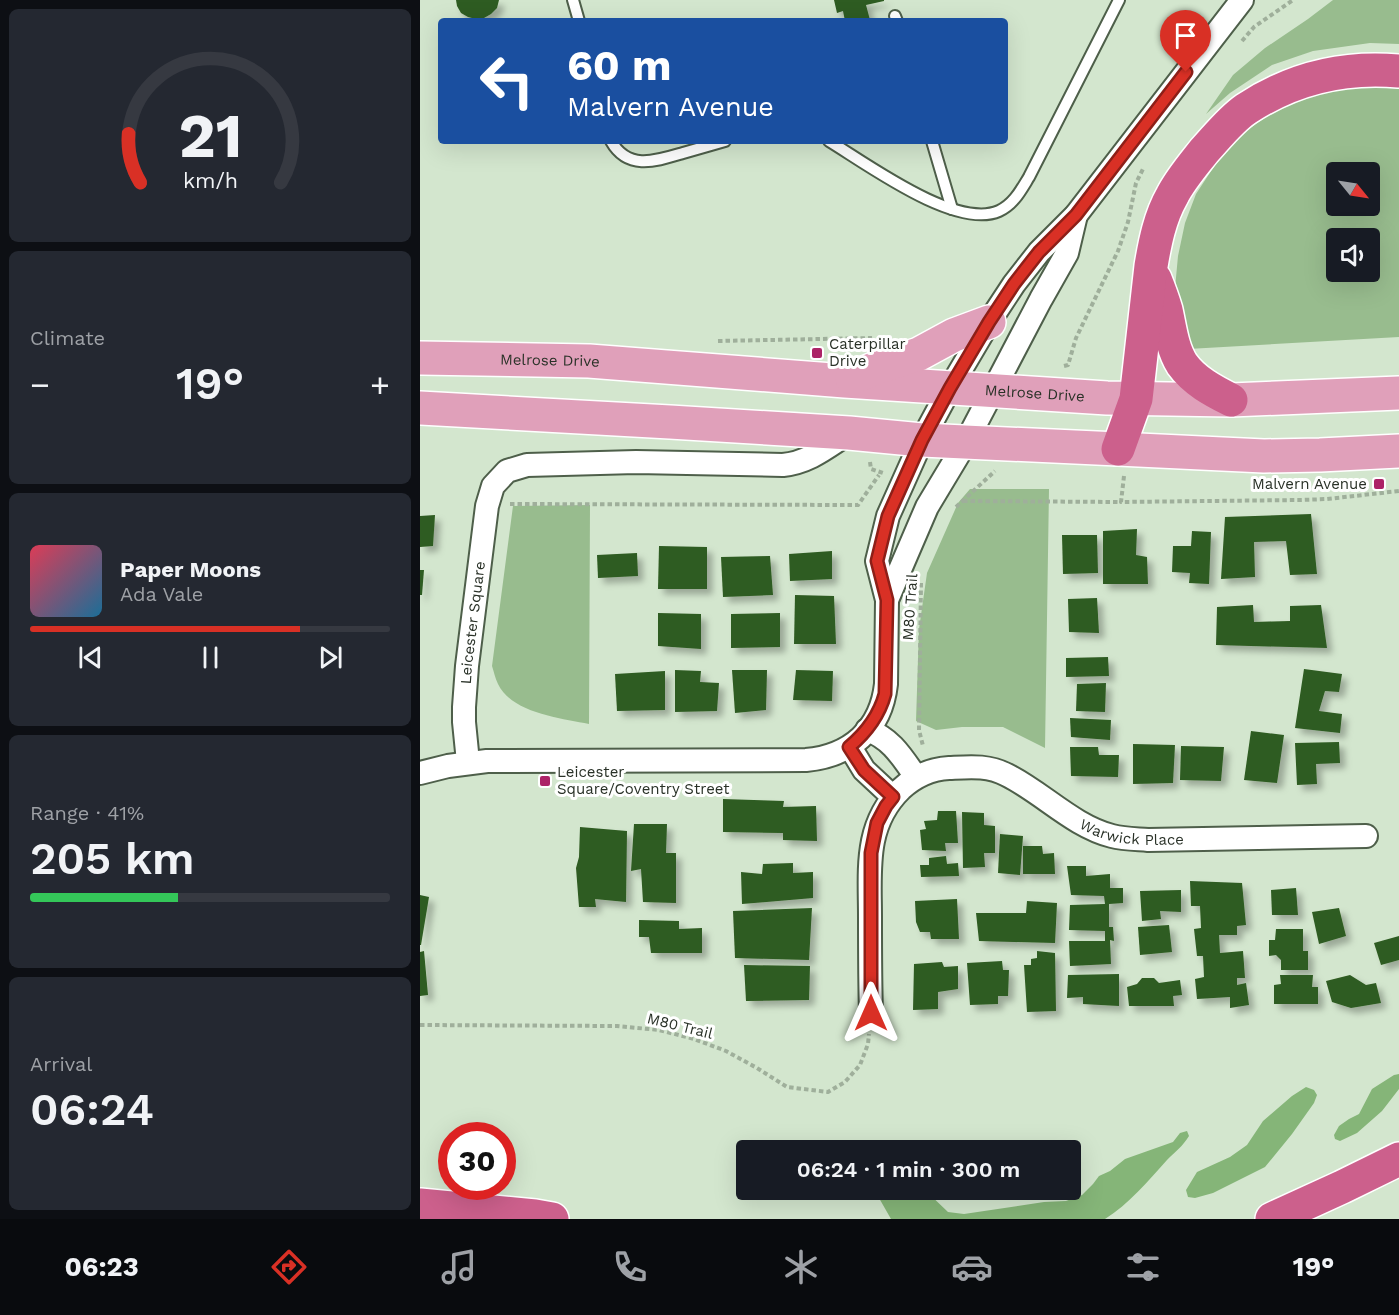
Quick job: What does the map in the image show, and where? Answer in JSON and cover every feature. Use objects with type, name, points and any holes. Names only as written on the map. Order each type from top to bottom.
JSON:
[{"type":"highway","points":[[1118,450],[1136,399],[1151,266],[1159,227],[1171,196],[1190,168],[1211,143],[1245,110],[1276,92],[1314,77],[1348,70],[1399,71]]},
{"type":"highway","points":[[1151,266],[1181,362],[1202,383],[1231,400]]},
{"type":"highway","points":[[1272,1219],[1399,1159]]},
{"type":"highway","points":[[420,1205],[535,1215],[552,1219]]},
{"type":"highway","points":[[420,1210],[444,1219]]},
{"type":"main road","points":[[845,381],[919,354],[954,335],[989,322]]},
{"type":"main road","name":"Melrose Drive","points":[[420,358],[589,361],[845,381],[1136,399],[1231,400],[1399,393]]},
{"type":"main road","points":[[420,408],[1118,450],[1264,456],[1399,451]]},
{"type":"street","points":[[420,773],[468,762],[806,760],[826,758],[849,747],[867,730],[879,711],[885,694],[887,600],[877,561],[888,516],[922,440],[950,388],[1014,284],[1039,252],[1076,215],[1242,0]]},
{"type":"street","points":[[887,600],[927,507],[966,442],[1067,253],[1076,215]]},
{"type":"street","points":[[493,486],[507,471],[527,465],[647,462],[783,465],[806,460],[849,433]]},
{"type":"street","name":"Leicester Square","points":[[468,762],[464,714],[467,666],[487,506],[493,486]]},
{"type":"street","points":[[867,730],[879,734],[924,774],[907,783],[893,797],[877,823],[871,853],[871,1013]]},
{"type":"street","points":[[849,747],[864,770],[893,797]]},
{"type":"street","name":"Warwick Place","points":[[924,774],[977,766],[992,768],[1022,783],[1086,826],[1124,839],[1366,836]]},
{"type":"lane","points":[[573,0],[578,18]]},
{"type":"lane","points":[[835,144],[908,189],[952,209],[973,214],[999,211],[1010,204],[1029,177],[1119,0]]},
{"type":"lane","points":[[613,144],[620,154],[631,160],[647,162],[715,144]]},
{"type":"lane","points":[[933,144],[952,209]]},
{"type":"path","points":[[950,513],[996,468]]},
{"type":"path","points":[[493,486],[510,505],[858,506],[881,472]]},
{"type":"path","points":[[962,501],[1121,502]]},
{"type":"path","name":"M80 Trail","points":[[923,577],[920,586],[919,730],[924,774]]},
{"type":"path","name":"M80 Trail","points":[[420,1025],[617,1026],[659,1030],[694,1039],[726,1051],[787,1087],[828,1092],[845,1082],[860,1065],[868,1044],[871,1013]]},
{"type":"green space","points":[[1333,0],[1399,0],[1399,44],[1370,43],[1313,51],[1272,65],[1230,93],[1206,114],[1233,75],[1265,48]]},
{"type":"green space","points":[[1363,84],[1399,84],[1399,337],[1188,349],[1174,299],[1178,256],[1185,223],[1196,194],[1215,165],[1239,136],[1273,112],[1315,92]]},
{"type":"green space","points":[[970,489],[1049,489],[1045,748],[1003,727],[962,727],[936,730],[916,721],[919,629],[927,573],[958,503]]},
{"type":"green space","points":[[590,505],[589,724],[538,713],[514,702],[498,684],[492,666],[513,506]]},
{"type":"green space","points":[[1399,1074],[1399,1089],[1382,1111],[1357,1133],[1340,1141],[1335,1139],[1334,1135],[1339,1126],[1359,1114],[1372,1089]]},
{"type":"green space","points":[[1306,1087],[1314,1090],[1317,1095],[1314,1103],[1265,1167],[1213,1193],[1195,1198],[1188,1197],[1186,1190],[1197,1172],[1230,1157],[1247,1145],[1263,1121]]},
{"type":"green space","points":[[1187,1131],[1189,1136],[1182,1146],[1130,1199],[1105,1219],[891,1219],[880,1200],[935,1200],[948,1212],[964,1214],[1044,1202],[1081,1200],[1081,1195],[1099,1176],[1110,1171],[1125,1159],[1173,1142],[1180,1133]]},
{"type":"building","points":[[456,0],[499,0],[497,8],[484,18],[468,17],[461,13]]},
{"type":"building","points":[[834,0],[884,0],[866,5],[869,18],[844,18],[843,11],[837,13]]},
{"type":"building","points":[[1311,514],[1317,574],[1290,575],[1286,541],[1254,542],[1255,577],[1221,579],[1225,517]]},
{"type":"building","points":[[435,515],[433,546],[420,547],[420,516]]},
{"type":"building","points":[[1137,529],[1136,555],[1147,557],[1148,584],[1103,584],[1103,531]]},
{"type":"building","points":[[1192,531],[1211,532],[1209,584],[1189,583],[1190,573],[1172,572],[1173,546],[1191,546]]},
{"type":"building","points":[[1062,535],[1097,535],[1098,573],[1063,574]]},
{"type":"building","points":[[659,546],[707,547],[707,589],[658,589]]},
{"type":"building","points":[[832,551],[832,579],[790,581],[789,554]]},
{"type":"building","points":[[637,553],[638,576],[598,578],[597,555]]},
{"type":"building","points":[[770,556],[773,595],[723,597],[721,557]]},
{"type":"building","points":[[420,570],[424,570],[422,595],[420,595]]},
{"type":"building","points":[[795,595],[834,596],[836,644],[794,644]]},
{"type":"building","points":[[1097,598],[1099,633],[1069,632],[1068,599]]},
{"type":"building","points":[[1253,605],[1254,622],[1290,621],[1290,606],[1321,605],[1327,648],[1216,645],[1217,607]]},
{"type":"building","points":[[658,613],[701,614],[701,649],[658,646]]},
{"type":"building","points":[[780,613],[780,647],[731,648],[731,614]]},
{"type":"building","points":[[1108,657],[1109,676],[1066,677],[1066,658]]},
{"type":"building","points":[[1304,669],[1342,674],[1339,692],[1325,691],[1319,711],[1342,714],[1340,733],[1295,728]]},
{"type":"building","points":[[675,670],[701,671],[700,682],[719,683],[717,711],[675,712]]},
{"type":"building","points":[[732,670],[767,670],[766,710],[735,713]]},
{"type":"building","points":[[796,670],[833,671],[832,701],[793,700]]},
{"type":"building","points":[[665,671],[665,710],[617,711],[615,674]]},
{"type":"building","points":[[1106,683],[1105,712],[1076,711],[1077,684]]},
{"type":"building","points":[[1070,718],[1111,720],[1110,740],[1071,737]]},
{"type":"building","points":[[1251,731],[1284,735],[1277,783],[1244,780]]},
{"type":"building","points":[[1339,742],[1340,763],[1316,764],[1317,784],[1297,785],[1295,743]]},
{"type":"building","points":[[1133,744],[1175,745],[1173,783],[1133,784]]},
{"type":"building","points":[[1181,746],[1224,747],[1221,781],[1180,780]]},
{"type":"building","points":[[1070,747],[1098,747],[1099,755],[1119,755],[1118,777],[1071,776]]},
{"type":"building","points":[[723,799],[784,801],[783,807],[816,806],[817,841],[783,840],[783,833],[723,832]]},
{"type":"building","points":[[938,811],[956,811],[958,843],[945,843],[946,851],[922,850],[920,830],[926,829],[924,821],[937,820]]},
{"type":"building","points":[[962,812],[984,813],[984,825],[995,826],[995,853],[984,853],[985,867],[963,868]]},
{"type":"building","points":[[634,824],[667,824],[666,853],[676,853],[676,903],[643,902],[641,869],[631,871]]},
{"type":"building","points":[[580,827],[627,831],[626,902],[595,899],[596,907],[579,907],[576,868],[579,857]]},
{"type":"building","points":[[1000,834],[1023,836],[1020,875],[998,873]]},
{"type":"building","points":[[1023,846],[1042,846],[1043,854],[1054,853],[1055,874],[1023,874]]},
{"type":"building","points":[[946,856],[947,864],[958,863],[959,876],[921,877],[920,865],[929,865],[929,858]]},
{"type":"building","points":[[793,863],[793,873],[813,872],[813,898],[742,904],[741,872],[762,874],[763,864]]},
{"type":"building","points":[[1067,866],[1086,866],[1086,876],[1110,874],[1110,888],[1123,888],[1123,903],[1109,904],[1109,927],[1113,927],[1114,941],[1110,940],[1111,964],[1070,966],[1069,941],[1105,941],[1105,931],[1069,930],[1070,905],[1105,904],[1104,896],[1071,895]]},
{"type":"building","points":[[1190,881],[1242,883],[1246,925],[1237,926],[1237,935],[1219,935],[1220,953],[1243,951],[1245,978],[1237,978],[1237,985],[1246,983],[1249,1005],[1230,1008],[1230,997],[1197,999],[1195,979],[1204,977],[1203,956],[1197,956],[1194,929],[1201,928],[1200,906],[1191,906]]},
{"type":"building","points":[[1296,888],[1298,915],[1272,915],[1271,890]]},
{"type":"building","points":[[1181,890],[1181,912],[1160,911],[1161,919],[1142,921],[1140,891]]},
{"type":"building","points":[[420,895],[429,897],[421,945],[420,945]]},
{"type":"building","points":[[957,899],[959,939],[931,939],[930,932],[920,932],[916,922],[915,901]]},
{"type":"building","points":[[1027,901],[1057,903],[1055,943],[979,941],[976,913],[1026,913]]},
{"type":"building","points":[[812,908],[809,960],[735,958],[733,911]]},
{"type":"building","points":[[1339,908],[1346,936],[1319,944],[1312,912]]},
{"type":"building","points":[[639,920],[679,921],[679,929],[702,928],[702,953],[651,953],[649,937],[639,937]]},
{"type":"building","points":[[1169,925],[1172,952],[1140,955],[1138,927]]},
{"type":"building","points":[[1276,929],[1303,929],[1303,951],[1308,951],[1308,970],[1281,970],[1281,960],[1276,955],[1269,956],[1269,940],[1275,940]]},
{"type":"building","points":[[1399,936],[1399,960],[1381,965],[1374,943]]},
{"type":"building","points":[[424,951],[428,995],[420,996],[420,952]]},
{"type":"building","points":[[1037,951],[1055,953],[1056,1011],[1027,1012],[1024,965],[1031,965],[1031,959],[1037,958]]},
{"type":"building","points":[[1002,961],[1003,970],[1009,970],[1008,996],[998,996],[998,1004],[970,1005],[967,963]]},
{"type":"building","points":[[942,962],[944,967],[958,966],[958,989],[938,992],[938,1009],[913,1010],[914,964]]},
{"type":"building","points":[[744,965],[810,966],[809,1000],[746,1001]]},
{"type":"building","points":[[1119,974],[1119,1006],[1083,1004],[1083,997],[1067,998],[1068,975]]},
{"type":"building","points":[[1280,975],[1313,975],[1312,987],[1318,987],[1318,1004],[1274,1004],[1274,985],[1281,984]]},
{"type":"building","points":[[1350,975],[1366,985],[1376,983],[1381,1003],[1351,1008],[1332,1002],[1326,981]]},
{"type":"building","points":[[1142,978],[1154,978],[1159,983],[1180,980],[1182,995],[1173,996],[1174,1006],[1129,1006],[1127,987],[1137,984]]},
{"type":"place","name":"Caterpillar Drive","points":[[817,353]]},
{"type":"place","name":"Malvern Avenue","points":[[1379,484]]},
{"type":"place","name":"Leicester Square/Coventry Street","points":[[545,781]]},
{"type":"route","points":[[871,1013],[871,853],[877,823],[893,797],[864,770],[849,747],[873,723],[883,704],[885,694],[887,600],[877,561],[888,516],[922,440],[950,388],[1014,284],[1039,252],[1076,215],[1186,72]]}]
